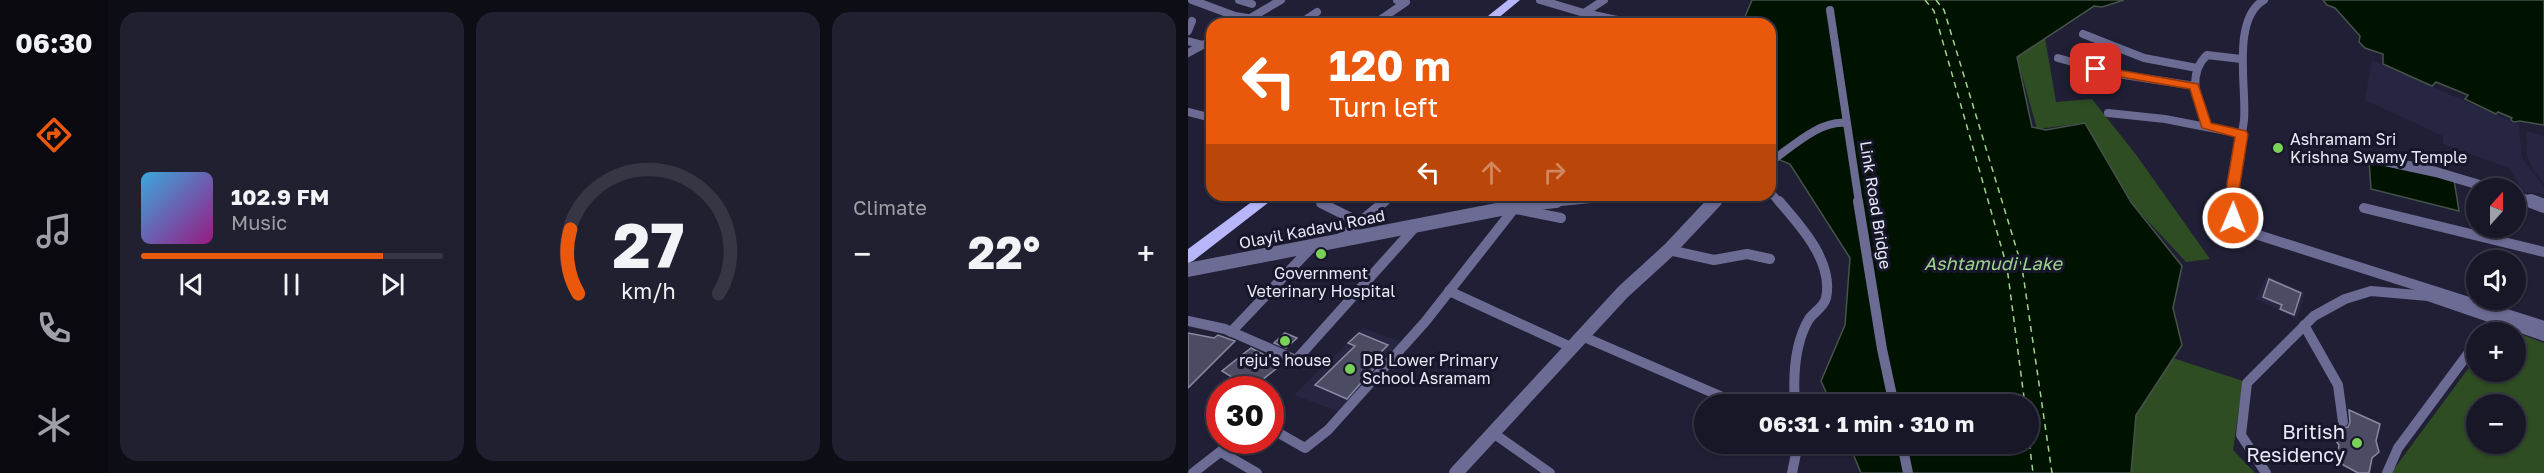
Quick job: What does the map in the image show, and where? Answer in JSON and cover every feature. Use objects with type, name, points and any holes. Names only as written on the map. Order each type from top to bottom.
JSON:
[{"type":"main road","points":[[1492,18],[1515,0]]},
{"type":"main road","points":[[1188,257],[1263,201]]},
{"type":"street","points":[[1192,0],[1235,16],[1250,18],[1281,0]]},
{"type":"street","points":[[1239,0],[1252,4]]},
{"type":"street","points":[[1397,0],[1407,1]]},
{"type":"street","points":[[1540,0],[1608,18]]},
{"type":"street","points":[[1584,13],[1604,0]]},
{"type":"street","points":[[2264,0],[2258,2],[2248,23],[2241,59],[2245,115],[2234,184],[2233,218],[2238,227],[2544,326]]},
{"type":"street","points":[[1383,18],[1407,1]]},
{"type":"street","name":"Link Road Bridge","points":[[1830,10],[1882,349],[1892,394]]},
{"type":"street","points":[[1308,18],[1317,12]]},
{"type":"street","points":[[1188,31],[1192,21]]},
{"type":"street","points":[[2083,34],[2144,58],[2197,68]]},
{"type":"street","points":[[1188,41],[1203,45]]},
{"type":"street","points":[[1188,53],[1206,43]]},
{"type":"street","points":[[2206,126],[2194,86],[2197,68],[2207,55],[2241,59]]},
{"type":"street","points":[[2058,58],[2111,73],[2194,86]]},
{"type":"street","points":[[1188,112],[1206,116]]},
{"type":"street","points":[[2108,113],[2206,126],[2242,134]]},
{"type":"street","points":[[1776,158],[1828,125],[1839,121],[1846,123]]},
{"type":"street","points":[[2371,158],[2466,181]]},
{"type":"street","points":[[1776,199],[1815,250],[1826,283],[1826,298],[1822,307],[1812,315],[1802,333],[1794,378],[1795,394]]},
{"type":"street","points":[[2526,200],[2544,206]]},
{"type":"street","points":[[2530,201],[2544,200]]},
{"type":"street","points":[[1338,240],[1385,201]]},
{"type":"street","name":"Olayil Kadavu Road","points":[[1188,270],[1515,207],[1568,201]]},
{"type":"street","points":[[1456,473],[1584,337],[1623,292],[1669,250],[1714,201]]},
{"type":"street","points":[[1321,203],[1359,222]]},
{"type":"street","points":[[1284,436],[1305,448],[1328,430],[1425,322],[1515,207],[1561,218]]},
{"type":"street","points":[[2364,208],[2544,252]]},
{"type":"street","points":[[1188,321],[1231,332],[1296,360],[1417,225]]},
{"type":"street","points":[[1231,332],[1314,245]]},
{"type":"street","points":[[1669,250],[1714,260],[1748,254],[1770,259]]},
{"type":"street","points":[[1449,291],[1573,348]]},
{"type":"street","points":[[2266,473],[2241,435],[2247,383],[2314,316],[2345,299],[2371,291],[2428,296],[2544,336]]},
{"type":"street","points":[[2492,322],[2495,318]]},
{"type":"street","points":[[2304,325],[2338,385],[2343,422]]},
{"type":"street","points":[[1584,337],[1716,394]]},
{"type":"street","points":[[2387,473],[2398,448],[2466,356]]},
{"type":"street","points":[[1493,433],[1550,473]]},
{"type":"street","points":[[1193,473],[1218,454]]},
{"type":"street","points":[[1224,454],[1257,473]]},
{"type":"street","points":[[1792,473],[1796,454]]},
{"type":"street","points":[[1904,454],[1908,473]]},
{"type":"shaded area","points":[[2372,60],[2519,125],[2522,158],[2544,187],[2544,194],[2526,192],[2526,178],[2515,178],[2509,168],[2443,144],[2443,136],[2365,100]]},
{"type":"shaded area","points":[[2526,131],[2544,136],[2544,183],[2533,170],[2527,155]]},
{"type":"shaded area","points":[[2267,275],[2305,293],[2297,319],[2256,299]]},
{"type":"shaded area","name":"DB Lower Primary School Asramam","points":[[1363,328],[1404,343],[1340,412],[1294,395]]},
{"type":"green space","points":[[2045,38],[2056,102],[2092,99],[2137,156],[2210,259],[2186,262],[2135,207],[2085,123],[2037,129],[2017,57]]},
{"type":"green space","points":[[2526,336],[2544,343],[2544,473],[2391,473],[2466,372],[2466,382],[2526,382]]},
{"type":"green space","points":[[2173,358],[2243,381],[2233,450],[2255,473],[2131,473],[2136,415]]},
{"type":"water","name":"Ashtamudi Lake","points":[[1752,0],[2124,0],[2102,7],[2094,6],[2017,57],[2032,127],[2046,130],[2085,123],[2131,202],[2182,266],[2173,308],[2182,345],[2136,415],[2131,473],[1861,473],[1853,454],[2039,454],[2039,394],[1827,394],[1821,381],[1845,325],[1850,258],[1790,164],[1776,158],[1776,18],[1744,18]]},
{"type":"water","points":[[2323,0],[2544,0],[2544,125],[2514,122],[2512,118],[2498,112],[2496,114],[2465,99],[2468,95],[2436,82],[2432,86],[2383,64],[2383,54],[2365,48],[2359,42],[2360,36],[2335,8],[2327,5]]},
{"type":"water","points":[[2369,160],[2454,180],[2459,211],[2371,189]]},
{"type":"building","points":[[2269,279],[2301,293],[2294,315],[2280,309],[2282,305],[2263,297]]},
{"type":"building","points":[[1188,333],[1214,338],[1218,335],[1235,341],[1188,388]]},
{"type":"building","name":"reju's house","points":[[1285,333],[1297,338],[1286,348],[1274,343]]},
{"type":"building","name":"DB Lower Primary School Asramam","points":[[1359,333],[1388,345],[1375,358],[1381,360],[1347,399],[1315,385],[1355,346],[1348,343]]},
{"type":"building","points":[[1251,348],[1282,364],[1267,376],[1230,376],[1222,371]]},
{"type":"building","name":"British Residency","points":[[2349,410],[2380,424],[2376,441],[2379,452],[2372,458],[2369,473],[2358,473],[2336,461],[2339,445],[2332,436],[2333,429],[2348,427]]},
{"type":"ferry route","points":[[1925,0],[1934,11],[2007,267],[2024,394]]},
{"type":"ferry route","points":[[1936,0],[1944,10],[2022,267],[2052,473]]},
{"type":"ferry route","points":[[2031,454],[2033,473]]},
{"type":"place","name":"Ashramam Sri Krishna Swamy Temple","points":[[2278,148]]},
{"type":"place","name":"Government Veterinary Hospital","points":[[1321,254]]},
{"type":"place","name":"reju's house","points":[[1285,341]]},
{"type":"place","name":"DB Lower Primary School Asramam","points":[[1350,369]]},
{"type":"place","name":"British Residency","points":[[2357,443]]},
{"type":"route","points":[[2096,69],[2194,86],[2206,126],[2242,134],[2234,184],[2233,218]]}]
